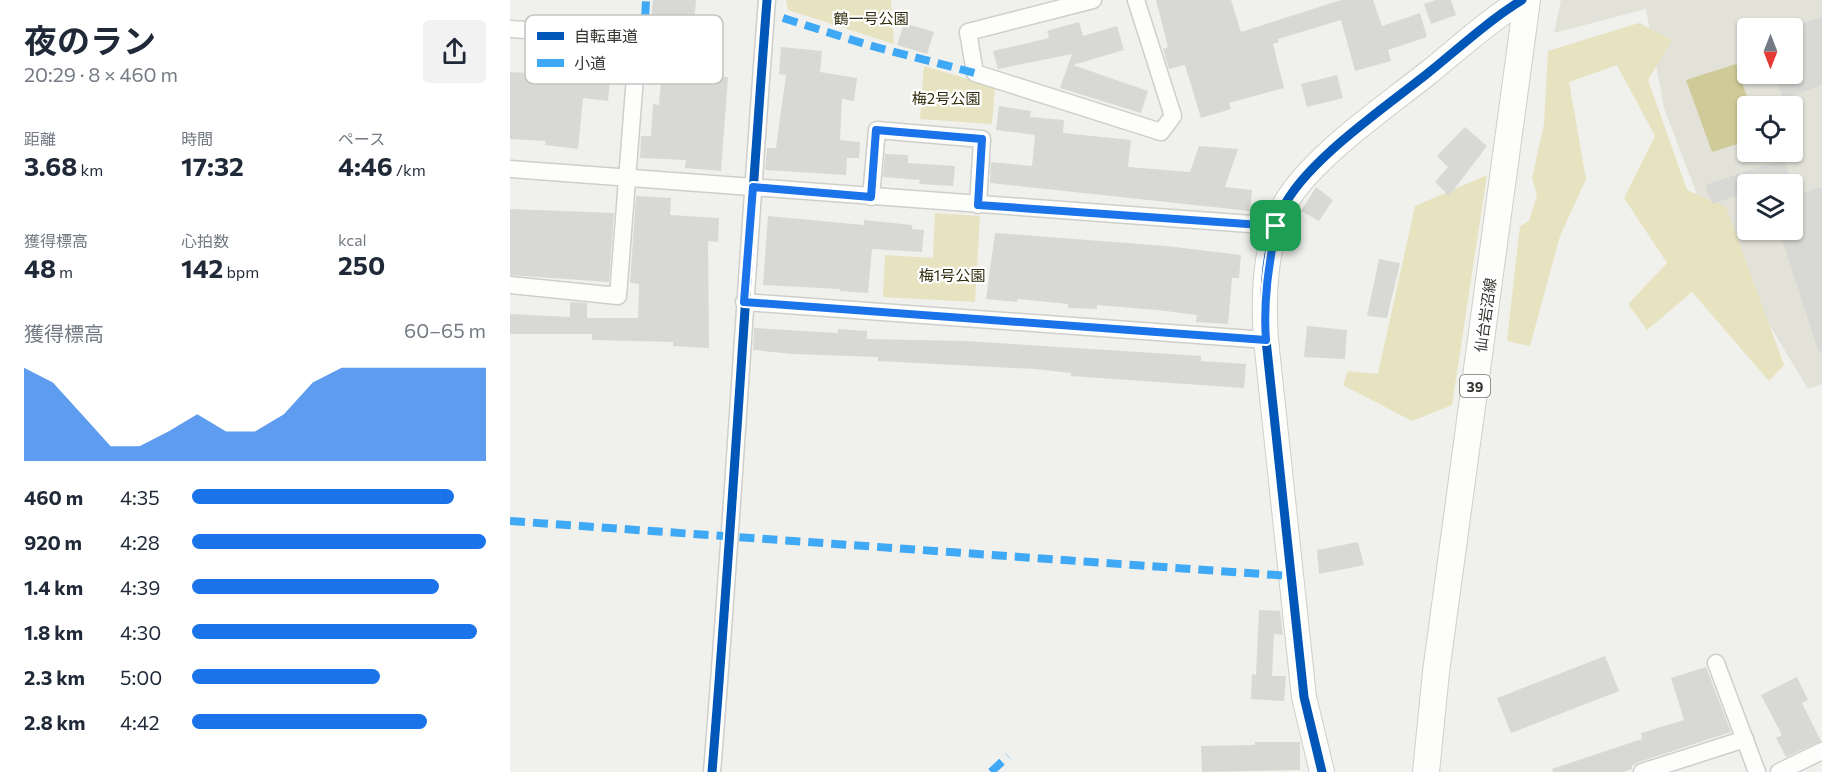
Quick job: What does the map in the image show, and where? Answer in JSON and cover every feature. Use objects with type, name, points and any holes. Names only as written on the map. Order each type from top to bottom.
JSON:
[{"type":"main road","name":"仙台岩沼線","points":[[1426,772],[1436,672],[1527,0]]},
{"type":"street","points":[[712,772],[767,0]]},
{"type":"street","points":[[1083,1],[968,32],[975,73],[1161,132],[1173,116],[1136,0]]},
{"type":"street","points":[[1322,772],[1304,697],[1266,340],[1264,312],[1266,282],[1276,226],[1283,208],[1304,177],[1356,130],[1472,36],[1522,0]]},
{"type":"street","points":[[510,29],[525,30]]},
{"type":"street","points":[[510,285],[618,296],[634,84]]},
{"type":"street","points":[[871,197],[876,130],[982,139],[978,205]]},
{"type":"street","points":[[510,169],[1276,226]]},
{"type":"street","points":[[744,302],[1266,340]]},
{"type":"street","points":[[1716,663],[1757,772]]},
{"type":"street","points":[[1642,772],[1744,739]]},
{"type":"street","points":[[1779,772],[1822,751]]},
{"type":"shaded area","points":[[1561,0],[1822,0],[1822,384],[1808,389],[1708,223],[1664,108],[1646,9],[1554,33]]},
{"type":"shaded area","points":[[1736,64],[1737,84],[1743,84],[1747,96],[1737,96],[1737,144],[1712,152],[1686,80]]},
{"type":"green space","name":"鶴一号公園","points":[[786,0],[891,0],[894,44],[788,10]]},
{"type":"green space","points":[[1639,23],[1672,40],[1648,80],[1687,190],[1726,207],[1784,365],[1769,381],[1692,292],[1647,330],[1628,304],[1667,263],[1624,198],[1655,136],[1617,65],[1569,82],[1586,179],[1560,236],[1530,346],[1507,341],[1520,226],[1529,221],[1537,195],[1532,178],[1544,124],[1548,51]]},
{"type":"green space","name":"梅2号公園","points":[[924,66],[995,87],[992,124],[920,119]]},
{"type":"green space","points":[[1487,175],[1452,405],[1412,421],[1343,385],[1348,371],[1378,374],[1415,206]]},
{"type":"green space","name":"梅1号公園","points":[[935,213],[980,216],[975,302],[883,297],[885,255],[933,258]]},
{"type":"building","points":[[653,0],[696,0],[695,15],[652,15]]},
{"type":"building","points":[[1156,0],[1231,0],[1241,32],[1341,0],[1373,0],[1382,26],[1420,13],[1427,37],[1388,50],[1391,61],[1355,71],[1341,20],[1278,39],[1279,42],[1273,44],[1284,88],[1229,103],[1231,109],[1201,118],[1185,65],[1169,69],[1163,49],[1168,47]]},
{"type":"building","points":[[1436,0],[1451,0],[1456,15],[1431,24],[1424,4]]},
{"type":"building","points":[[1822,17],[1822,85],[1791,96],[1782,96],[1778,84],[1803,84],[1803,23]]},
{"type":"building","points":[[1079,22],[1083,36],[1117,26],[1124,50],[1073,65],[1148,91],[1141,113],[1060,88],[1072,54],[998,69],[993,51],[1049,38],[1047,31]]},
{"type":"building","points":[[904,23],[934,32],[927,54],[897,45]]},
{"type":"building","points":[[781,47],[822,51],[820,72],[857,78],[854,101],[842,99],[840,140],[860,142],[859,158],[847,158],[846,175],[765,170],[767,148],[776,148],[786,75],[779,74]]},
{"type":"building","points":[[510,72],[525,73],[525,84],[609,84],[608,101],[583,98],[578,149],[545,145],[546,141],[510,139]]},
{"type":"building","points":[[1337,75],[1343,98],[1307,107],[1301,84]]},
{"type":"building","points":[[723,77],[728,77],[721,171],[685,168],[686,160],[640,158],[641,136],[651,136],[653,104],[659,105],[661,84],[723,84]]},
{"type":"building","points":[[999,106],[1031,111],[1030,117],[1064,120],[1063,133],[1131,140],[1128,167],[1190,172],[1199,146],[1238,149],[1225,187],[1252,190],[1250,211],[990,183],[991,162],[1032,166],[1035,135],[996,130]]},
{"type":"building","points":[[1465,127],[1487,146],[1449,196],[1435,182],[1448,167],[1437,156]]},
{"type":"building","points":[[885,154],[908,155],[908,163],[955,166],[953,186],[919,184],[920,180],[883,177]]},
{"type":"building","points":[[1775,162],[1785,162],[1790,174],[1738,174]]},
{"type":"building","points":[[1737,174],[1737,196],[1712,204],[1705,185]]},
{"type":"building","points":[[1316,187],[1333,200],[1319,221],[1301,211]]},
{"type":"building","points":[[1822,187],[1822,352],[1819,353],[1782,240],[1803,240],[1803,193]]},
{"type":"building","points":[[636,196],[671,198],[670,215],[719,218],[718,242],[708,241],[709,348],[673,346],[673,342],[592,340],[592,334],[510,334],[510,314],[570,317],[570,302],[587,303],[587,318],[638,318],[639,284],[630,283]]},
{"type":"building","points":[[510,209],[614,213],[609,282],[510,275]]},
{"type":"building","points":[[768,216],[864,225],[864,220],[912,225],[912,229],[924,230],[922,252],[872,249],[868,293],[840,291],[840,289],[763,285]]},
{"type":"building","points":[[995,233],[1166,246],[1241,255],[1239,278],[1232,278],[1228,324],[1196,322],[1197,315],[1157,310],[1097,305],[1097,309],[1068,308],[1068,304],[1018,299],[1017,302],[986,299]]},
{"type":"building","points":[[1379,259],[1400,263],[1387,318],[1367,316]]},
{"type":"building","points":[[1307,326],[1347,330],[1345,359],[1304,357]]},
{"type":"building","points":[[754,328],[838,333],[838,329],[867,331],[867,339],[965,341],[1201,356],[1201,361],[1246,364],[1244,388],[1071,376],[1071,373],[1035,369],[878,361],[878,357],[753,350]]},
{"type":"building","points":[[1358,542],[1364,565],[1319,574],[1317,550]]},
{"type":"building","points":[[1259,610],[1280,611],[1283,635],[1274,634],[1272,676],[1286,676],[1284,701],[1251,699],[1252,674],[1256,675]]},
{"type":"building","points":[[1605,656],[1619,691],[1511,733],[1497,698]]},
{"type":"building","points":[[1706,667],[1731,732],[1639,762],[1632,766],[1632,769],[1624,772],[1553,772],[1552,769],[1642,739],[1641,733],[1684,720],[1671,678]]},
{"type":"building","points":[[1797,677],[1808,700],[1802,703],[1821,741],[1786,757],[1776,738],[1782,735],[1761,695]]},
{"type":"building","points":[[1255,742],[1300,742],[1300,770],[1202,772],[1201,746],[1255,745]]},
{"type":"marked path","points":[[645,15],[646,0]]},
{"type":"marked path","points":[[783,18],[868,45],[975,73]]},
{"type":"marked path","points":[[510,521],[1290,576]]},
{"type":"marked path","points":[[991,772],[1008,756]]},
{"type":"cycle path","points":[[712,772],[767,0]]},
{"type":"cycle path","points":[[1322,772],[1304,697],[1266,340],[1266,274],[1276,225],[1293,192],[1327,154],[1485,26],[1522,0]]},
{"type":"route","points":[[876,130],[982,139],[978,205],[1276,226],[1267,272],[1264,312],[1266,340],[744,302],[753,187],[871,197],[876,130]]}]
